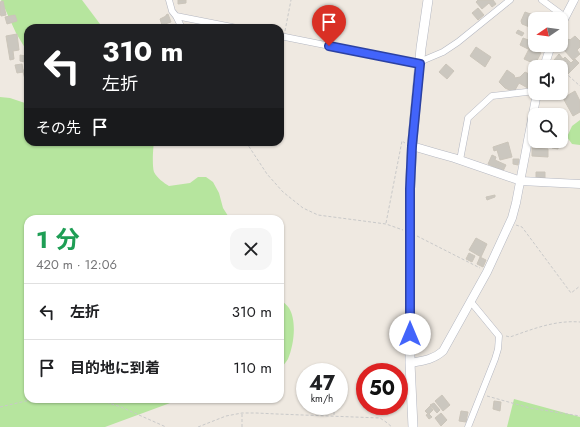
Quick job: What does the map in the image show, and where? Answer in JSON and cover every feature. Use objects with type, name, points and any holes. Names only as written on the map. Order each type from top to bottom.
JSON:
[{"type":"main road","points":[[413,427],[410,363],[410,189],[412,146],[428,0]]},
{"type":"street","points":[[169,0],[172,11],[180,24]]},
{"type":"street","points":[[284,37],[420,64],[424,60],[443,52],[458,42],[510,0]]},
{"type":"street","points":[[542,0],[559,12]]},
{"type":"street","points":[[568,13],[574,0]]},
{"type":"street","points":[[176,16],[217,24]]},
{"type":"street","points":[[460,160],[468,118],[492,96],[528,92]]},
{"type":"street","points":[[410,363],[428,360],[443,351],[487,272],[510,222],[516,203],[536,100]]},
{"type":"street","points":[[412,146],[460,160],[521,181],[580,184]]},
{"type":"street","points":[[468,427],[495,359],[498,349],[499,336],[471,302]]},
{"type":"path","points":[[284,29],[291,0]]},
{"type":"path","points":[[568,75],[580,86]]},
{"type":"path","points":[[386,224],[402,141]]},
{"type":"path","points":[[249,146],[267,174],[283,192],[303,208],[318,215],[386,224],[409,232],[487,272]]},
{"type":"path","points":[[510,222],[522,227],[571,293],[580,286]]},
{"type":"path","points":[[499,336],[510,337],[558,322],[580,322]]},
{"type":"path","points":[[480,395],[530,408],[580,416]]},
{"type":"path","points":[[0,407],[24,401]]},
{"type":"path","points":[[110,403],[166,427]]},
{"type":"path","points":[[198,427],[226,416],[256,413],[380,418],[392,427]]},
{"type":"path","points":[[242,414],[242,427]]},
{"type":"green space","points":[[1,0],[82,0],[100,24],[24,24],[24,46],[16,33]]},
{"type":"green space","points":[[0,97],[10,98],[24,103],[24,146],[154,146],[153,169],[159,178],[169,186],[190,183],[198,177],[206,177],[213,182],[219,193],[223,208],[227,215],[24,215],[24,403],[170,403],[105,427],[0,427]]},
{"type":"green space","points":[[580,120],[580,145],[572,144],[568,138],[572,126]]},
{"type":"green space","points":[[284,303],[292,313],[294,326],[293,340],[288,359],[284,364]]},
{"type":"green space","points":[[514,399],[580,417],[580,427],[507,427]]},
{"type":"building","points":[[178,0],[186,0],[186,3],[178,4]]},
{"type":"building","points":[[478,0],[493,0],[496,4],[492,7],[489,3],[482,9],[476,2]]},
{"type":"building","points":[[3,1],[6,15],[1,16],[0,2]]},
{"type":"building","points":[[478,8],[484,15],[478,20],[472,13]]},
{"type":"building","points":[[525,12],[528,13],[528,26],[522,24],[521,21]]},
{"type":"building","points":[[168,14],[171,22],[162,24],[160,19]]},
{"type":"building","points":[[15,15],[17,21],[7,24],[5,17]]},
{"type":"building","points":[[518,30],[524,33],[522,36],[516,33]]},
{"type":"building","points":[[17,34],[19,50],[13,51],[14,59],[10,60],[6,36]]},
{"type":"building","points":[[575,36],[580,41],[580,47],[577,50],[580,54],[573,60],[566,52],[568,52],[568,40]]},
{"type":"building","points":[[523,38],[528,40],[528,49],[520,45]]},
{"type":"building","points":[[476,47],[491,57],[485,67],[470,56]]},
{"type":"building","points":[[528,51],[541,53],[537,60],[528,61],[524,59]]},
{"type":"building","points":[[559,54],[563,59],[565,57],[568,60],[554,60]]},
{"type":"building","points":[[20,55],[24,56],[24,62],[20,61]]},
{"type":"building","points":[[575,59],[579,63],[568,74],[568,60],[571,63]]},
{"type":"building","points":[[22,64],[24,76],[23,72],[17,73],[15,65]]},
{"type":"building","points":[[446,64],[454,71],[447,79],[439,72]]},
{"type":"building","points":[[507,70],[514,75],[515,78],[520,77],[525,72],[528,74],[528,88],[519,83],[514,92],[505,88],[499,82]]},
{"type":"building","points":[[575,91],[580,101],[580,112],[573,116],[564,100],[568,100],[568,95]]},
{"type":"building","points":[[508,142],[512,157],[500,160],[497,150],[494,151],[493,147]]},
{"type":"building","points":[[532,148],[548,149],[548,157],[532,156]]},
{"type":"building","points":[[492,155],[496,157],[495,160],[506,165],[503,171],[488,164]]},
{"type":"building","points":[[513,159],[519,159],[518,165],[513,164]]},
{"type":"building","points":[[536,172],[545,172],[545,178],[536,178]]},
{"type":"building","points":[[495,195],[495,197],[487,200],[486,197]]},
{"type":"building","points":[[476,238],[487,244],[481,257],[469,250]]},
{"type":"building","points":[[469,253],[475,256],[472,262],[466,259]]},
{"type":"building","points":[[480,257],[486,260],[483,267],[477,264]]},
{"type":"building","points":[[442,395],[450,405],[443,411],[435,401]]},
{"type":"building","points":[[494,401],[501,402],[500,411],[493,409]]},
{"type":"building","points":[[434,403],[440,410],[437,413],[430,405]]},
{"type":"building","points":[[430,406],[433,410],[429,414],[432,417],[429,419],[426,415],[428,414],[425,411]]},
{"type":"building","points":[[461,411],[468,412],[466,422],[459,421]]},
{"type":"building","points":[[441,413],[447,420],[441,426],[435,418]]},
{"type":"route","points":[[329,46],[420,64],[412,146],[410,189],[410,334]]}]
